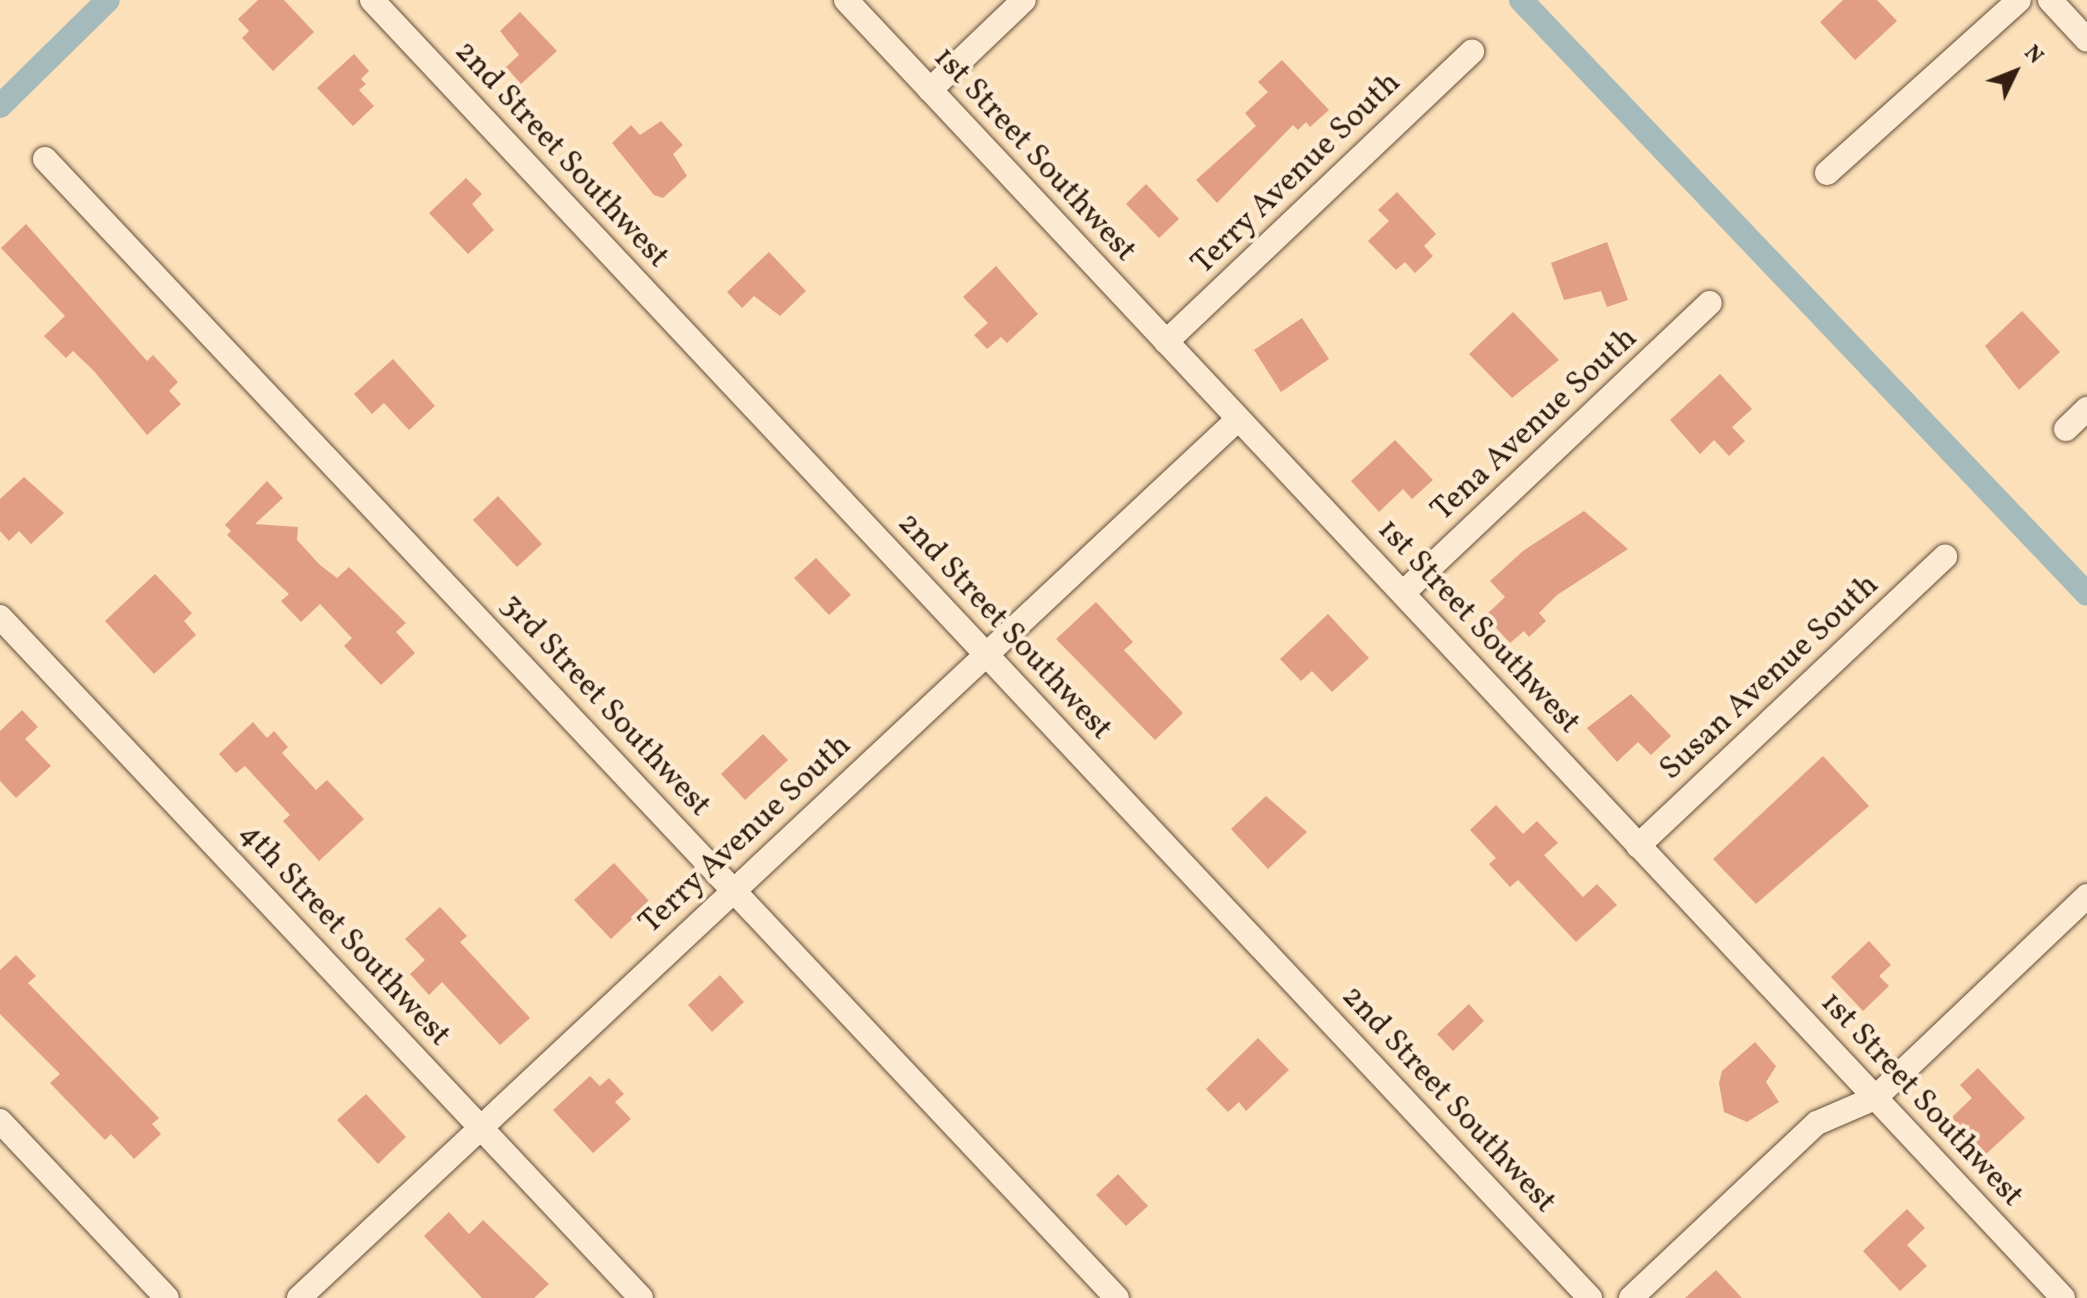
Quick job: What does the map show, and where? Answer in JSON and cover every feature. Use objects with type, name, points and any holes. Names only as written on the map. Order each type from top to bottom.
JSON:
[{"type":"street","name":"2nd Street Southwest","points":[[372,0],[1590,1298]]},
{"type":"street","name":"1st Street Southwest","points":[[846,0],[2063,1298]]},
{"type":"street","points":[[930,90],[1024,0]]},
{"type":"street","points":[[1827,173],[2019,0]]},
{"type":"street","points":[[2050,0],[2087,40]]},
{"type":"street","name":"Terry Avenue South","points":[[1166,342],[1472,52]]},
{"type":"street","name":"3rd Street Southwest","points":[[45,159],[1117,1298]]},
{"type":"street","name":"Tena Avenue South","points":[[1403,593],[1710,303]]},
{"type":"street","points":[[2066,429],[2087,409]]},
{"type":"street","name":"Terry Avenue South","points":[[299,1298],[1238,419]]},
{"type":"street","name":"Susan Avenue South","points":[[1638,846],[1945,557]]},
{"type":"street","name":"4th Street Southwest","points":[[0,617],[641,1298]]},
{"type":"street","points":[[1631,1298],[1817,1123],[1875,1098],[2087,896]]},
{"type":"street","points":[[0,1121],[167,1298]]},
{"type":"building","points":[[258,0],[284,0],[314,32],[273,71],[242,38],[249,31],[238,19]]},
{"type":"building","points":[[1843,0],[1877,0],[1897,21],[1855,60],[1820,22]]},
{"type":"building","points":[[520,12],[557,51],[521,84],[506,67],[519,55],[500,31]]},
{"type":"building","points":[[354,54],[369,71],[361,79],[366,84],[359,90],[374,106],[353,126],[317,88]]},
{"type":"building","points":[[1282,60],[1329,110],[1310,127],[1306,122],[1298,130],[1293,125],[1217,203],[1196,180],[1256,126],[1245,113],[1268,92],[1258,82]]},
{"type":"building","points":[[661,121],[683,145],[673,154],[687,176],[663,198],[654,195],[612,143],[631,125],[640,135]]},
{"type":"building","points":[[466,178],[482,194],[472,204],[494,230],[468,254],[429,213]]},
{"type":"building","points":[[1146,184],[1179,219],[1159,238],[1126,204]]},
{"type":"building","points":[[1397,192],[1436,234],[1424,246],[1433,256],[1415,273],[1405,262],[1396,270],[1368,241],[1389,221],[1378,210]]},
{"type":"building","points":[[26,224],[147,361],[153,355],[178,382],[169,391],[181,404],[147,435],[94,371],[73,351],[66,358],[44,336],[65,316],[1,248]]},
{"type":"building","points":[[1607,242],[1628,300],[1607,307],[1601,291],[1564,300],[1551,263]]},
{"type":"building","points":[[769,252],[806,291],[780,316],[754,296],[742,308],[727,292]]},
{"type":"building","points":[[996,266],[1038,314],[1007,343],[1001,337],[987,349],[974,335],[988,323],[963,297]]},
{"type":"building","points":[[2022,311],[2060,352],[2019,390],[1985,346]]},
{"type":"building","points":[[1513,312],[1559,360],[1512,398],[1469,354]]},
{"type":"building","points":[[1302,318],[1329,359],[1281,392],[1254,350]]},
{"type":"building","points":[[393,359],[435,406],[409,430],[384,403],[372,414],[354,394]]},
{"type":"building","points":[[1720,374],[1752,409],[1732,427],[1745,441],[1729,456],[1714,440],[1700,454],[1670,420]]},
{"type":"building","points":[[1395,440],[1433,480],[1412,499],[1403,489],[1379,512],[1351,481]]},
{"type":"building","points":[[24,477],[64,513],[31,544],[19,531],[9,541],[0,531],[0,499]]},
{"type":"building","points":[[267,481],[283,498],[255,524],[298,527],[297,540],[320,565],[337,578],[349,567],[406,623],[396,632],[415,653],[381,685],[344,646],[352,638],[320,604],[301,622],[281,601],[289,594],[227,535],[231,531],[225,525]]},
{"type":"building","points":[[498,496],[542,544],[517,567],[473,520]]},
{"type":"building","points":[[1584,511],[1628,549],[1557,595],[1539,613],[1546,621],[1529,637],[1524,631],[1510,643],[1485,616],[1505,597],[1490,581],[1523,551]]},
{"type":"building","points":[[816,558],[851,595],[829,615],[794,578]]},
{"type":"building","points":[[155,574],[192,613],[184,621],[196,635],[154,674],[105,621]]},
{"type":"building","points":[[1096,602],[1133,642],[1124,650],[1183,713],[1155,740],[1056,639]]},
{"type":"building","points":[[1328,614],[1369,658],[1332,692],[1312,671],[1301,681],[1280,659]]},
{"type":"building","points":[[1631,694],[1671,736],[1651,755],[1638,742],[1617,762],[1587,728]]},
{"type":"building","points":[[22,710],[38,727],[25,739],[51,766],[16,798],[0,781],[0,731]]},
{"type":"building","points":[[253,722],[267,738],[274,731],[288,747],[282,753],[316,790],[327,780],[364,819],[319,861],[283,821],[290,815],[245,766],[236,773],[219,754]]},
{"type":"building","points":[[763,734],[788,760],[745,800],[721,774]]},
{"type":"building","points":[[1823,756],[1869,806],[1756,904],[1713,859]]},
{"type":"building","points":[[1266,796],[1307,832],[1268,869],[1231,829]]},
{"type":"building","points":[[1496,805],[1523,834],[1537,821],[1558,843],[1544,855],[1583,897],[1597,884],[1617,905],[1576,942],[1518,880],[1510,887],[1489,864],[1496,858],[1470,830]]},
{"type":"building","points":[[614,863],[650,902],[611,939],[574,900]]},
{"type":"building","points":[[440,907],[467,936],[460,942],[530,1018],[500,1045],[442,982],[429,995],[410,974],[425,960],[405,939]]},
{"type":"building","points":[[1869,941],[1891,965],[1879,976],[1889,986],[1863,1011],[1831,977]]},
{"type":"building","points":[[16,955],[36,976],[28,983],[159,1118],[152,1124],[161,1134],[134,1159],[111,1134],[105,1140],[50,1083],[60,1074],[0,1014],[0,970]]},
{"type":"building","points":[[720,975],[744,1002],[712,1032],[688,1005]]},
{"type":"building","points":[[1469,1004],[1484,1021],[1453,1051],[1437,1034]]},
{"type":"building","points":[[1258,1038],[1289,1070],[1246,1111],[1239,1102],[1228,1112],[1206,1089]]},
{"type":"building","points":[[1755,1042],[1776,1066],[1766,1082],[1779,1102],[1747,1122],[1724,1112],[1719,1083],[1722,1071]]},
{"type":"building","points":[[1978,1068],[2025,1118],[1985,1155],[1951,1118],[1972,1098],[1960,1085]]},
{"type":"building","points":[[590,1076],[600,1086],[609,1078],[624,1094],[615,1102],[631,1119],[593,1153],[553,1110]]},
{"type":"building","points":[[366,1094],[406,1137],[378,1164],[337,1120]]},
{"type":"building","points":[[1118,1174],[1148,1206],[1126,1226],[1096,1195]]},
{"type":"building","points":[[1907,1209],[1925,1228],[1907,1245],[1927,1266],[1900,1291],[1863,1251]]},
{"type":"building","points":[[449,1212],[469,1234],[483,1220],[549,1284],[534,1298],[482,1298],[424,1236]]},
{"type":"building","points":[[1716,1270],[1742,1298],[1685,1298]]},
{"type":"waterway","points":[[0,106],[108,0]]},
{"type":"waterway","points":[[1521,0],[2087,594]]}]
